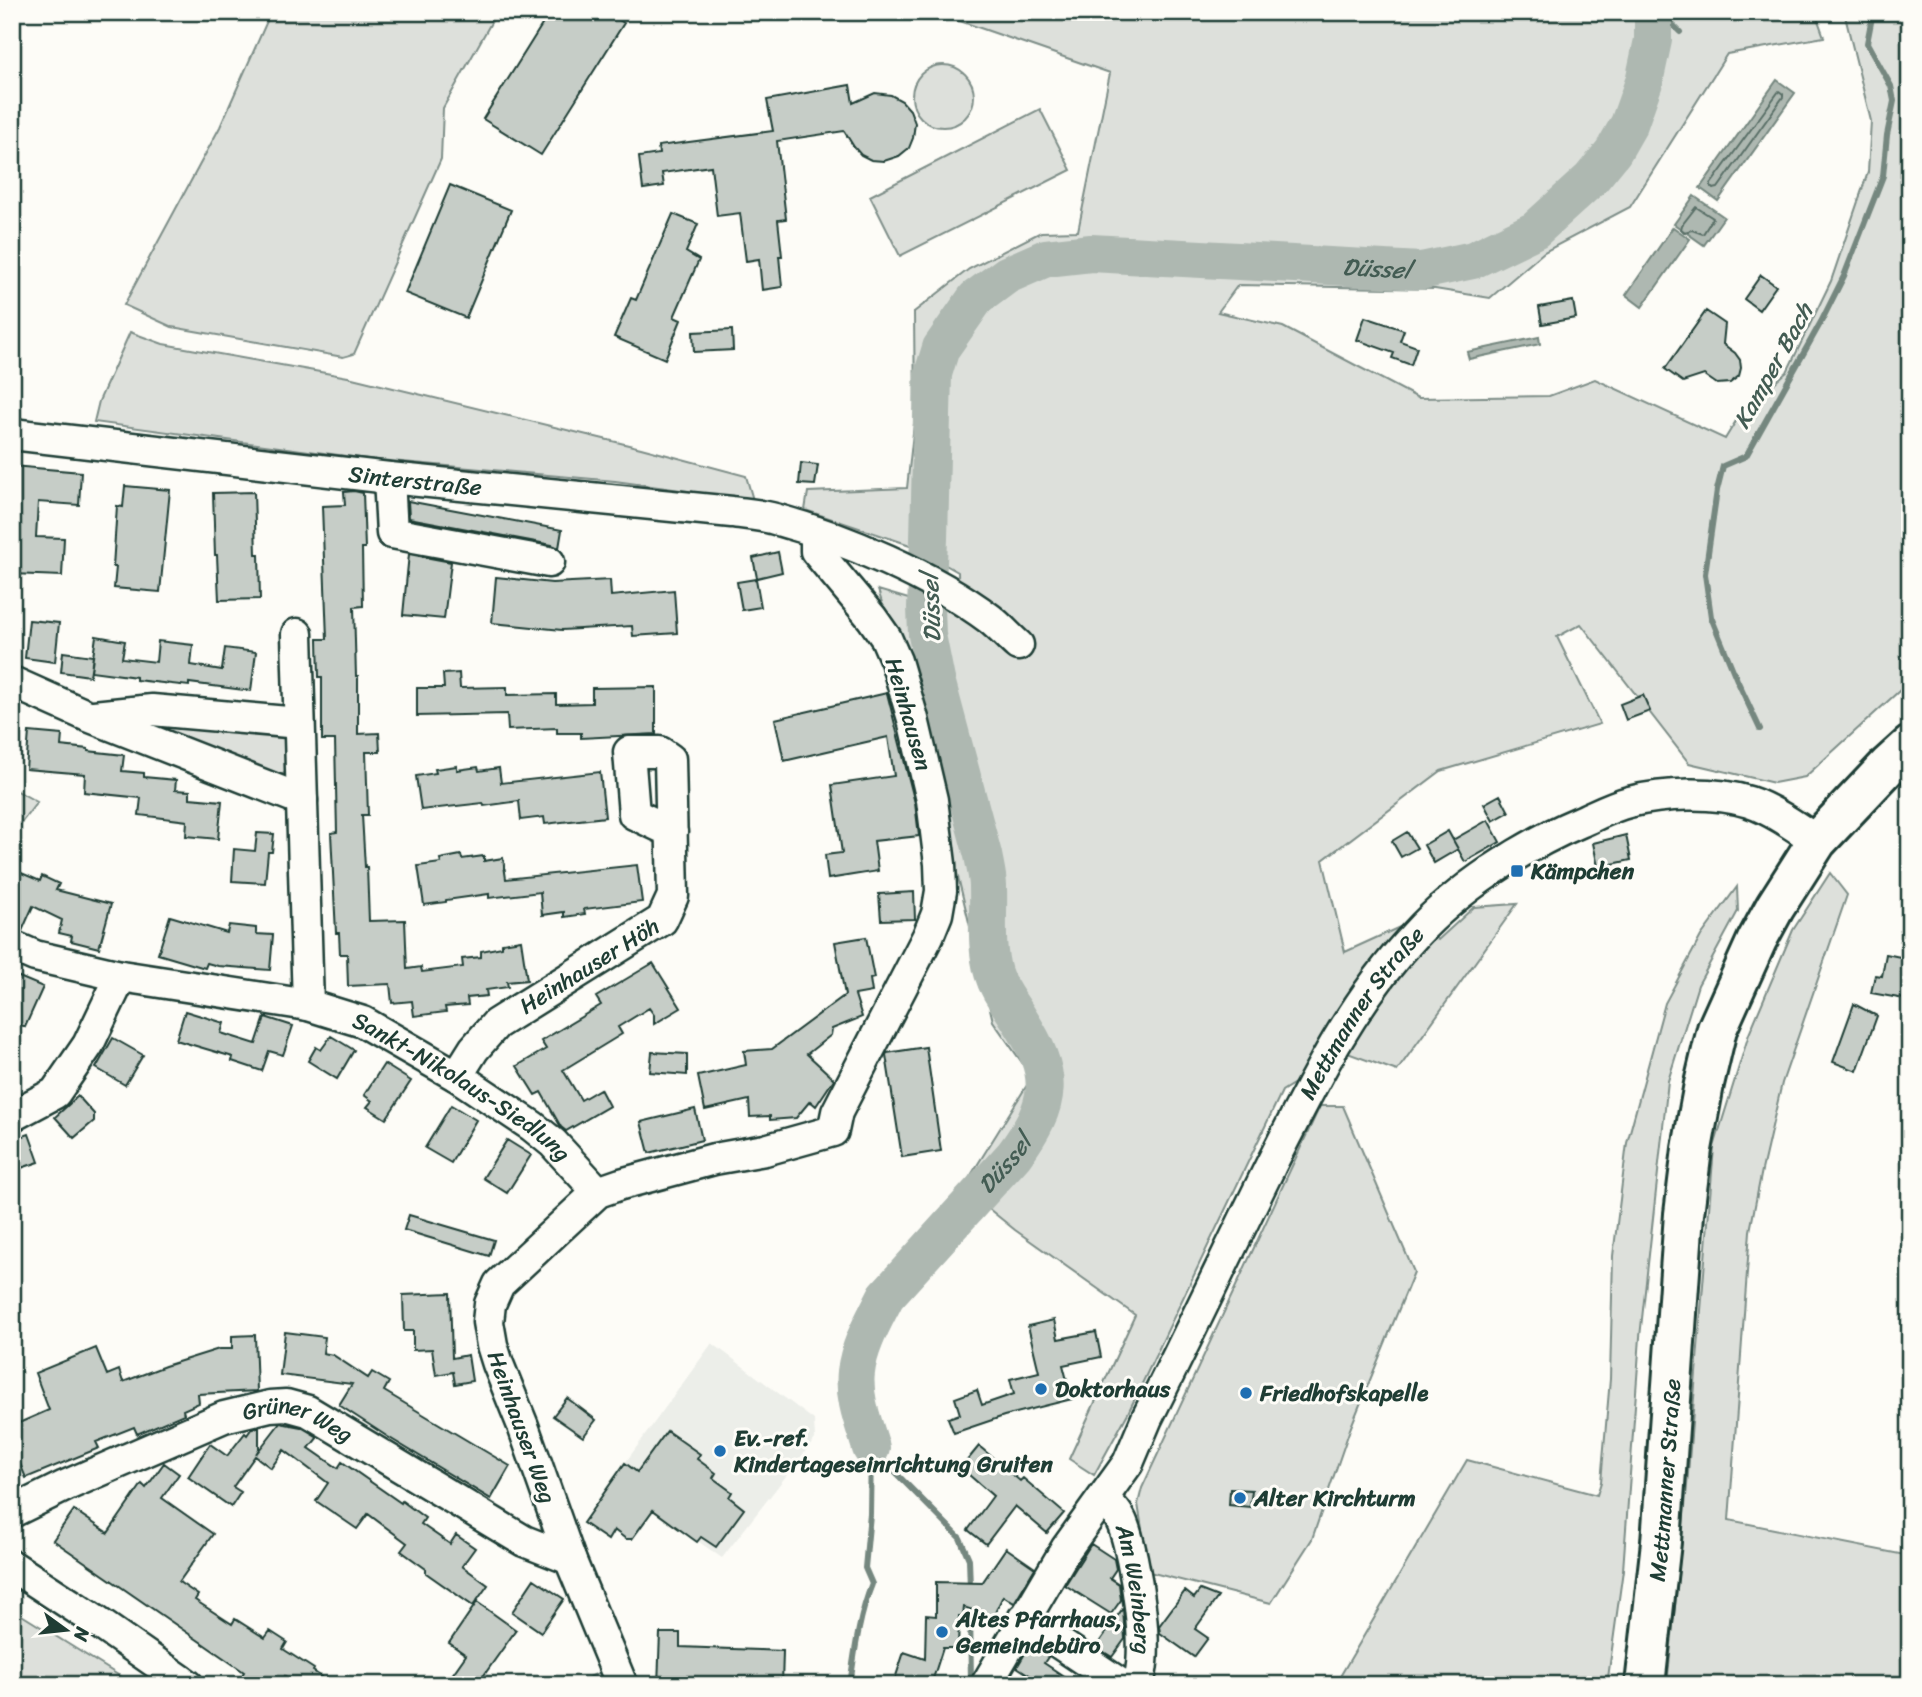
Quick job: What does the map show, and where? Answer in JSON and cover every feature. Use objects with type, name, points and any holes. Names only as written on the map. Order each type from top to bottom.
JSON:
[{"type":"main road","name":"Mettmanner Straße","points":[[1645,1685],[1661,1542],[1684,1214],[1692,1149],[1717,1029],[1775,906],[1818,841],[1910,746]]},
{"type":"street","name":"Sinterstraße","points":[[12,434],[389,478],[732,512],[772,518],[816,532]]},
{"type":"street","points":[[389,478],[393,533],[549,562]]},
{"type":"street","points":[[816,532],[911,572],[956,597],[991,620],[1018,645]]},
{"type":"street","name":"Heinhausen","points":[[816,532],[816,551],[872,618],[897,661],[932,800],[941,891],[937,914],[928,936],[837,1112],[833,1130]]},
{"type":"street","points":[[297,634],[308,1005]]},
{"type":"street","points":[[12,682],[88,716],[302,800]]},
{"type":"street","points":[[88,716],[152,710],[299,723]]},
{"type":"street","name":"Mettmanner Straße","points":[[986,1685],[1066,1549],[1128,1463],[1147,1418],[1307,1093],[1352,1017],[1378,979],[1415,934],[1454,898],[1510,859],[1563,829],[1626,802],[1664,795],[1708,795],[1749,802],[1787,821],[1818,841]]},
{"type":"street","name":"Heinhauser Höh","points":[[457,1076],[474,1049],[496,1024],[662,920],[673,896],[673,832]]},
{"type":"street","name":"Sankt-Nikolaus-Siedlung","points":[[12,946],[35,956],[121,976],[308,1005],[363,1022],[457,1076],[532,1126],[553,1143],[598,1192]]},
{"type":"street","points":[[12,1116],[55,1093],[88,1045],[121,976]]},
{"type":"street","name":"Heinhauser Weg","points":[[622,1685],[570,1559],[498,1364],[488,1322],[490,1304],[499,1284],[598,1192],[714,1159],[765,1150],[833,1130]]},
{"type":"street","name":"Grüner Weg","points":[[12,1512],[213,1421],[245,1411],[286,1405],[308,1411],[524,1541],[570,1559]]},
{"type":"street","name":"Am Weinberg","points":[[1104,1499],[1117,1512],[1124,1526],[1140,1602],[1143,1654],[1141,1678],[1136,1685]]},
{"type":"street","points":[[12,1566],[188,1685]]},
{"type":"street","name":"Am Weinberg","points":[[1023,1619],[1122,1685]]},
{"type":"shaded area","points":[[271,12],[497,12],[443,108],[441,159],[354,354],[343,357],[172,327],[124,305],[220,127]]},
{"type":"shaded area","points":[[934,12],[1815,12],[1824,37],[1727,54],[1630,207],[1544,252],[1490,298],[1435,289],[1238,285],[1218,312],[1283,327],[1418,398],[1549,396],[1595,379],[1725,439],[1742,411],[1787,372],[1831,281],[1868,172],[1871,121],[1844,12],[1910,12],[1910,681],[1805,777],[1774,783],[1689,763],[1581,624],[1557,637],[1600,724],[1441,771],[1323,860],[1345,952],[1413,921],[1438,940],[1474,907],[1517,904],[1397,1071],[1345,1052],[1282,1091],[1128,1413],[1094,1475],[1069,1459],[1135,1315],[1015,1230],[963,1188],[1032,1077],[993,1021],[922,729],[878,590],[959,614],[958,572],[910,545],[805,510],[808,492],[907,488],[915,414],[914,312],[969,269],[1041,232],[1078,231],[1110,73]]},
{"type":"shaded area","points":[[937,65],[949,65],[965,74],[972,84],[972,108],[965,118],[949,127],[937,127],[926,122],[917,113],[912,102],[912,90],[917,79],[926,70]]},
{"type":"shaded area","points":[[1040,109],[1071,170],[900,256],[870,196]]},
{"type":"shaded area","points":[[130,332],[163,344],[348,377],[746,476],[753,500],[615,481],[368,459],[94,422],[99,401]]},
{"type":"shaded area","points":[[155,720],[278,734],[290,743],[290,767],[283,774],[273,775],[148,725]]},
{"type":"shaded area","points":[[12,788],[37,802],[12,835]]},
{"type":"shaded area","points":[[1830,873],[1847,895],[1782,1083],[1750,1231],[1729,1520],[1910,1556],[1910,1685],[1667,1685],[1687,1486],[1714,1147],[1749,1034],[1793,930]]},
{"type":"shaded area","points":[[1737,887],[1738,911],[1698,985],[1668,1081],[1640,1337],[1623,1570],[1607,1685],[1335,1685],[1467,1460],[1597,1495],[1601,1482],[1610,1379],[1613,1256],[1627,1143],[1665,1003],[1701,936]]},
{"type":"shaded area","points":[[1320,1106],[1343,1106],[1414,1272],[1350,1429],[1312,1539],[1271,1603],[1149,1572],[1138,1504],[1142,1488]]},
{"type":"shaded area","name":"Ev.-ref. Kindertageseinrichtung Gruiten","points":[[712,1343],[814,1420],[815,1439],[722,1558],[636,1498],[649,1480],[625,1463]]},
{"type":"shaded area","points":[[12,1609],[134,1685],[12,1685]]},
{"type":"shaded area","points":[[602,1671],[609,1685],[573,1685]]},
{"type":"water","points":[[1777,80],[1795,93],[1718,201],[1700,188]]},
{"type":"water","points":[[1694,196],[1724,217],[1704,245],[1674,224]]},
{"type":"water","points":[[1673,227],[1690,239],[1642,307],[1626,295]]},
{"type":"water","points":[[1539,337],[1540,344],[1469,359],[1467,352]]},
{"type":"building","points":[[550,12],[606,12],[624,23],[541,155],[483,119]]},
{"type":"building","points":[[850,85],[853,103],[875,93],[891,95],[902,101],[910,110],[915,123],[913,138],[909,148],[899,156],[884,161],[871,160],[861,155],[844,131],[777,141],[786,219],[778,220],[782,287],[762,290],[759,259],[746,261],[740,213],[717,216],[711,166],[662,173],[664,186],[643,189],[639,157],[659,154],[658,146],[773,131],[767,100]]},
{"type":"building","points":[[450,185],[511,210],[466,318],[405,293]]},
{"type":"building","points":[[673,214],[698,224],[686,252],[699,260],[674,317],[681,320],[665,359],[614,337],[631,298],[636,300]]},
{"type":"building","points":[[1761,275],[1776,286],[1759,310],[1744,299]]},
{"type":"building","points":[[1573,301],[1576,318],[1542,324],[1539,307]]},
{"type":"building","points":[[1706,311],[1725,324],[1723,344],[1740,360],[1739,376],[1730,383],[1717,384],[1704,375],[1683,382],[1665,369]]},
{"type":"building","points":[[1365,317],[1404,330],[1400,341],[1417,347],[1411,365],[1392,358],[1394,353],[1357,340]]},
{"type":"building","points":[[732,330],[733,350],[694,352],[693,332]]},
{"type":"building","points":[[801,463],[818,465],[815,485],[799,484]]},
{"type":"building","points":[[12,466],[81,472],[79,505],[38,502],[36,537],[64,538],[62,576],[12,574]]},
{"type":"building","points":[[125,486],[170,490],[160,592],[114,588],[117,506],[123,507]]},
{"type":"building","points":[[254,492],[260,599],[219,600],[213,493]]},
{"type":"building","points":[[344,492],[363,493],[365,548],[362,548],[363,606],[354,607],[358,734],[379,733],[380,752],[366,752],[368,815],[362,815],[369,921],[405,920],[407,969],[421,967],[422,972],[463,967],[462,959],[481,957],[481,951],[502,947],[502,943],[521,940],[527,980],[507,982],[508,987],[486,990],[487,996],[467,998],[468,1005],[445,1007],[446,1012],[414,1016],[412,1001],[392,1003],[390,984],[348,986],[347,954],[340,954],[339,933],[336,933],[331,833],[337,832],[335,740],[322,740],[322,677],[319,677],[318,639],[327,639],[322,506],[345,505]]},
{"type":"building","points":[[408,501],[562,530],[559,548],[409,518]]},
{"type":"building","points":[[778,552],[782,572],[757,578],[753,558]]},
{"type":"building","points":[[409,554],[451,562],[444,619],[403,615]]},
{"type":"building","points":[[496,577],[552,583],[610,580],[611,596],[674,590],[677,633],[633,636],[632,626],[562,630],[492,623]]},
{"type":"building","points":[[756,579],[761,607],[742,610],[737,582]]},
{"type":"building","points":[[29,620],[59,623],[55,662],[25,658]]},
{"type":"building","points":[[96,636],[125,641],[122,658],[156,662],[158,641],[193,645],[191,665],[222,670],[225,648],[256,652],[251,691],[136,680],[136,677],[91,671]]},
{"type":"building","points":[[63,652],[93,656],[90,676],[61,672]]},
{"type":"building","points":[[459,673],[460,688],[507,687],[507,695],[556,694],[556,704],[592,703],[592,688],[656,687],[656,734],[581,738],[581,733],[557,733],[557,728],[508,730],[507,714],[417,716],[417,688],[444,688],[443,674]]},
{"type":"building","points":[[887,693],[915,803],[919,836],[874,841],[878,871],[828,879],[825,855],[842,853],[832,785],[894,776],[888,737],[784,761],[775,719]]},
{"type":"building","points":[[1643,695],[1650,711],[1626,720],[1620,704]]},
{"type":"building","points":[[29,732],[62,735],[61,746],[124,755],[122,771],[144,773],[144,777],[176,780],[175,790],[190,791],[190,798],[222,801],[218,839],[186,836],[187,821],[139,815],[141,798],[84,792],[85,774],[26,769]]},
{"type":"building","points":[[457,766],[457,770],[499,768],[501,783],[600,772],[605,817],[545,824],[544,817],[521,820],[519,801],[421,810],[416,776],[436,773],[435,769]]},
{"type":"building","points":[[1500,795],[1509,812],[1493,821],[1484,804]]},
{"type":"building","points":[[1488,820],[1500,842],[1465,862],[1453,840]]},
{"type":"building","points":[[1448,831],[1458,849],[1434,863],[1424,845]]},
{"type":"building","points":[[1407,832],[1417,848],[1401,857],[1392,841]]},
{"type":"building","points":[[257,833],[274,834],[272,852],[268,852],[265,883],[232,881],[234,849],[255,851]]},
{"type":"building","points":[[1626,835],[1631,860],[1598,867],[1593,843]]},
{"type":"building","points":[[461,855],[462,859],[484,856],[484,861],[503,858],[506,879],[637,865],[642,902],[584,909],[585,914],[564,917],[564,912],[542,915],[540,892],[489,898],[489,894],[424,905],[418,866],[441,863],[440,859]]},
{"type":"building","points":[[12,869],[40,881],[42,876],[59,884],[56,890],[111,904],[99,948],[71,941],[72,936],[59,933],[62,920],[33,906],[22,931],[12,929]]},
{"type":"building","points":[[914,892],[915,919],[881,920],[879,894]]},
{"type":"building","points":[[170,916],[227,933],[229,925],[256,928],[256,934],[273,935],[270,970],[207,963],[205,968],[158,954]]},
{"type":"building","points":[[866,937],[874,978],[870,979],[872,992],[855,995],[862,1017],[832,1029],[831,1035],[807,1054],[834,1079],[816,1106],[810,1101],[796,1118],[770,1120],[770,1116],[750,1117],[749,1100],[705,1110],[698,1076],[746,1065],[744,1051],[772,1049],[845,995],[835,942]]},
{"type":"building","points":[[1886,954],[1910,959],[1910,1000],[1871,993],[1875,975],[1882,976]]},
{"type":"building","points":[[653,963],[681,1008],[654,1024],[654,1015],[649,1008],[618,1027],[622,1034],[563,1070],[581,1100],[600,1089],[609,1106],[566,1131],[541,1092],[535,1095],[517,1066],[546,1049],[541,1041],[601,1005],[596,997]]},
{"type":"building","points":[[12,974],[43,987],[25,1027],[12,1020]]},
{"type":"building","points":[[1854,1004],[1877,1016],[1857,1071],[1833,1062]]},
{"type":"building","points":[[185,1011],[224,1023],[221,1033],[256,1044],[265,1017],[293,1026],[283,1055],[269,1051],[262,1071],[232,1061],[233,1057],[176,1040]]},
{"type":"building","points":[[331,1036],[354,1050],[337,1079],[308,1061],[316,1047],[321,1050]]},
{"type":"building","points":[[113,1038],[143,1055],[125,1085],[96,1068]]},
{"type":"building","points":[[926,1047],[941,1151],[902,1157],[886,1055]]},
{"type":"building","points":[[652,1052],[687,1054],[687,1075],[650,1072]]},
{"type":"building","points":[[384,1064],[411,1081],[386,1119],[367,1107],[372,1101],[364,1095]]},
{"type":"building","points":[[78,1096],[94,1114],[94,1121],[74,1138],[55,1117]]},
{"type":"building","points":[[451,1105],[476,1120],[451,1163],[425,1148]]},
{"type":"building","points":[[695,1109],[702,1140],[649,1153],[641,1122]]},
{"type":"building","points":[[29,1134],[39,1162],[12,1171],[12,1140]]},
{"type":"building","points":[[507,1140],[531,1155],[507,1193],[483,1178]]},
{"type":"building","points":[[409,1215],[494,1240],[489,1256],[404,1230]]},
{"type":"building","points":[[450,1293],[452,1358],[468,1355],[472,1381],[455,1384],[453,1372],[436,1375],[432,1349],[413,1350],[413,1331],[404,1331],[403,1295]]},
{"type":"building","points":[[1054,1320],[1058,1339],[1096,1332],[1101,1357],[1063,1365],[1072,1399],[1004,1416],[954,1433],[948,1418],[960,1414],[955,1398],[977,1390],[982,1405],[1014,1394],[1010,1379],[1039,1372],[1028,1326]]},
{"type":"building","points":[[285,1332],[325,1337],[323,1353],[333,1355],[368,1378],[372,1372],[389,1382],[384,1391],[510,1466],[491,1499],[339,1405],[352,1384],[280,1375]]},
{"type":"building","points":[[255,1335],[257,1391],[198,1394],[199,1403],[183,1410],[184,1414],[137,1434],[134,1427],[96,1442],[99,1448],[26,1478],[12,1445],[12,1426],[49,1410],[35,1373],[96,1348],[107,1375],[119,1370],[123,1382],[219,1349],[232,1349],[232,1336]]},
{"type":"building","points":[[567,1398],[596,1420],[583,1437],[553,1416]]},
{"type":"building","points":[[280,1423],[301,1427],[318,1437],[309,1448],[338,1468],[342,1462],[401,1503],[402,1501],[425,1518],[421,1524],[450,1544],[456,1535],[475,1548],[462,1566],[488,1585],[473,1606],[426,1573],[426,1569],[401,1551],[407,1543],[368,1514],[357,1529],[316,1501],[328,1483],[284,1450],[271,1468],[255,1456],[233,1487],[241,1492],[231,1507],[188,1477],[210,1444],[227,1456],[245,1433],[247,1435],[252,1428],[259,1427],[259,1449],[256,1454]]},
{"type":"building","points":[[667,1431],[700,1454],[697,1459],[716,1473],[713,1478],[732,1492],[729,1497],[744,1509],[716,1547],[701,1537],[697,1542],[653,1510],[632,1539],[626,1539],[614,1530],[608,1540],[583,1523],[625,1463],[637,1472]]},
{"type":"building","points":[[979,1446],[1020,1481],[1023,1478],[1064,1513],[1047,1533],[1015,1506],[986,1544],[968,1530],[993,1496],[961,1468]]},
{"type":"building","points":[[164,1463],[179,1474],[162,1498],[213,1534],[179,1582],[198,1595],[195,1600],[232,1624],[235,1619],[265,1638],[270,1631],[287,1642],[283,1649],[333,1685],[299,1685],[285,1676],[280,1685],[258,1685],[242,1675],[244,1672],[53,1540],[74,1510],[108,1533],[142,1484],[146,1488]]},
{"type":"building","name":"Alter Kirchturm","points":[[1230,1489],[1252,1490],[1250,1507],[1229,1505]]},
{"type":"building","points":[[1091,1544],[1114,1559],[1116,1569],[1110,1578],[1119,1584],[1121,1600],[1111,1614],[1065,1585]]},
{"type":"building","points":[[1006,1548],[1035,1568],[1014,1603],[1003,1596],[993,1617],[964,1607],[963,1616],[959,1616],[958,1648],[943,1648],[931,1685],[893,1685],[904,1652],[925,1659],[926,1615],[936,1616],[936,1582],[982,1583]]},
{"type":"building","points":[[534,1579],[564,1599],[541,1632],[512,1612]]},
{"type":"building","points":[[1200,1590],[1218,1597],[1195,1629],[1208,1638],[1194,1657],[1160,1633],[1159,1626],[1185,1591],[1194,1598]]},
{"type":"building","points":[[477,1602],[516,1630],[477,1685],[445,1685],[466,1655],[449,1643]]},
{"type":"building","points":[[1123,1608],[1125,1639],[1112,1657],[1096,1647]]},
{"type":"building","points":[[660,1633],[680,1633],[680,1647],[783,1651],[782,1685],[658,1685]]},
{"type":"building","points":[[1030,1645],[1048,1657],[1044,1663],[1077,1685],[1045,1685],[1017,1667]]},
{"type":"waterway","name":"Düssel","points":[[871,1448],[855,1382],[860,1352],[872,1323],[886,1296],[1014,1155],[1036,1119],[1045,1088],[1039,1056],[993,973],[988,941],[988,883],[983,855],[936,680],[927,635],[933,374],[941,348],[976,298],[1007,275],[1046,258],[1091,253],[1421,271],[1473,260],[1535,230],[1591,179],[1613,152],[1629,124],[1644,82],[1653,40],[1653,12]]},
{"type":"waterway","points":[[1660,12],[1680,32]]},
{"type":"waterway","name":"Kamper Bach","points":[[1760,729],[1711,617],[1705,574],[1717,490],[1723,466],[1746,456],[1821,322],[1844,276],[1883,176],[1894,101],[1891,86],[1867,43],[1873,12]]},
{"type":"waterway","name":"Düssel","points":[[871,1448],[960,1538],[969,1559],[970,1588]]},
{"type":"waterway","points":[[850,1685],[861,1621],[872,1584],[865,1568],[870,1514],[871,1448]]},
{"type":"waterway","name":"Düssel","points":[[970,1603],[971,1685]]},
{"type":"place","name":"Kämpchen","points":[[1517,871]]},
{"type":"place","name":"Doktorhaus","points":[[1041,1389]]},
{"type":"place","name":"Friedhofskapelle","points":[[1246,1393]]},
{"type":"place","name":"Ev.-ref. Kindertageseinrichtung Gruiten","points":[[720,1451]]},
{"type":"place","name":"Alter Kirchturm","points":[[1240,1498]]},
{"type":"place","name":"Altes Pfarrhaus, Gemeindebüro","points":[[942,1632]]}]
